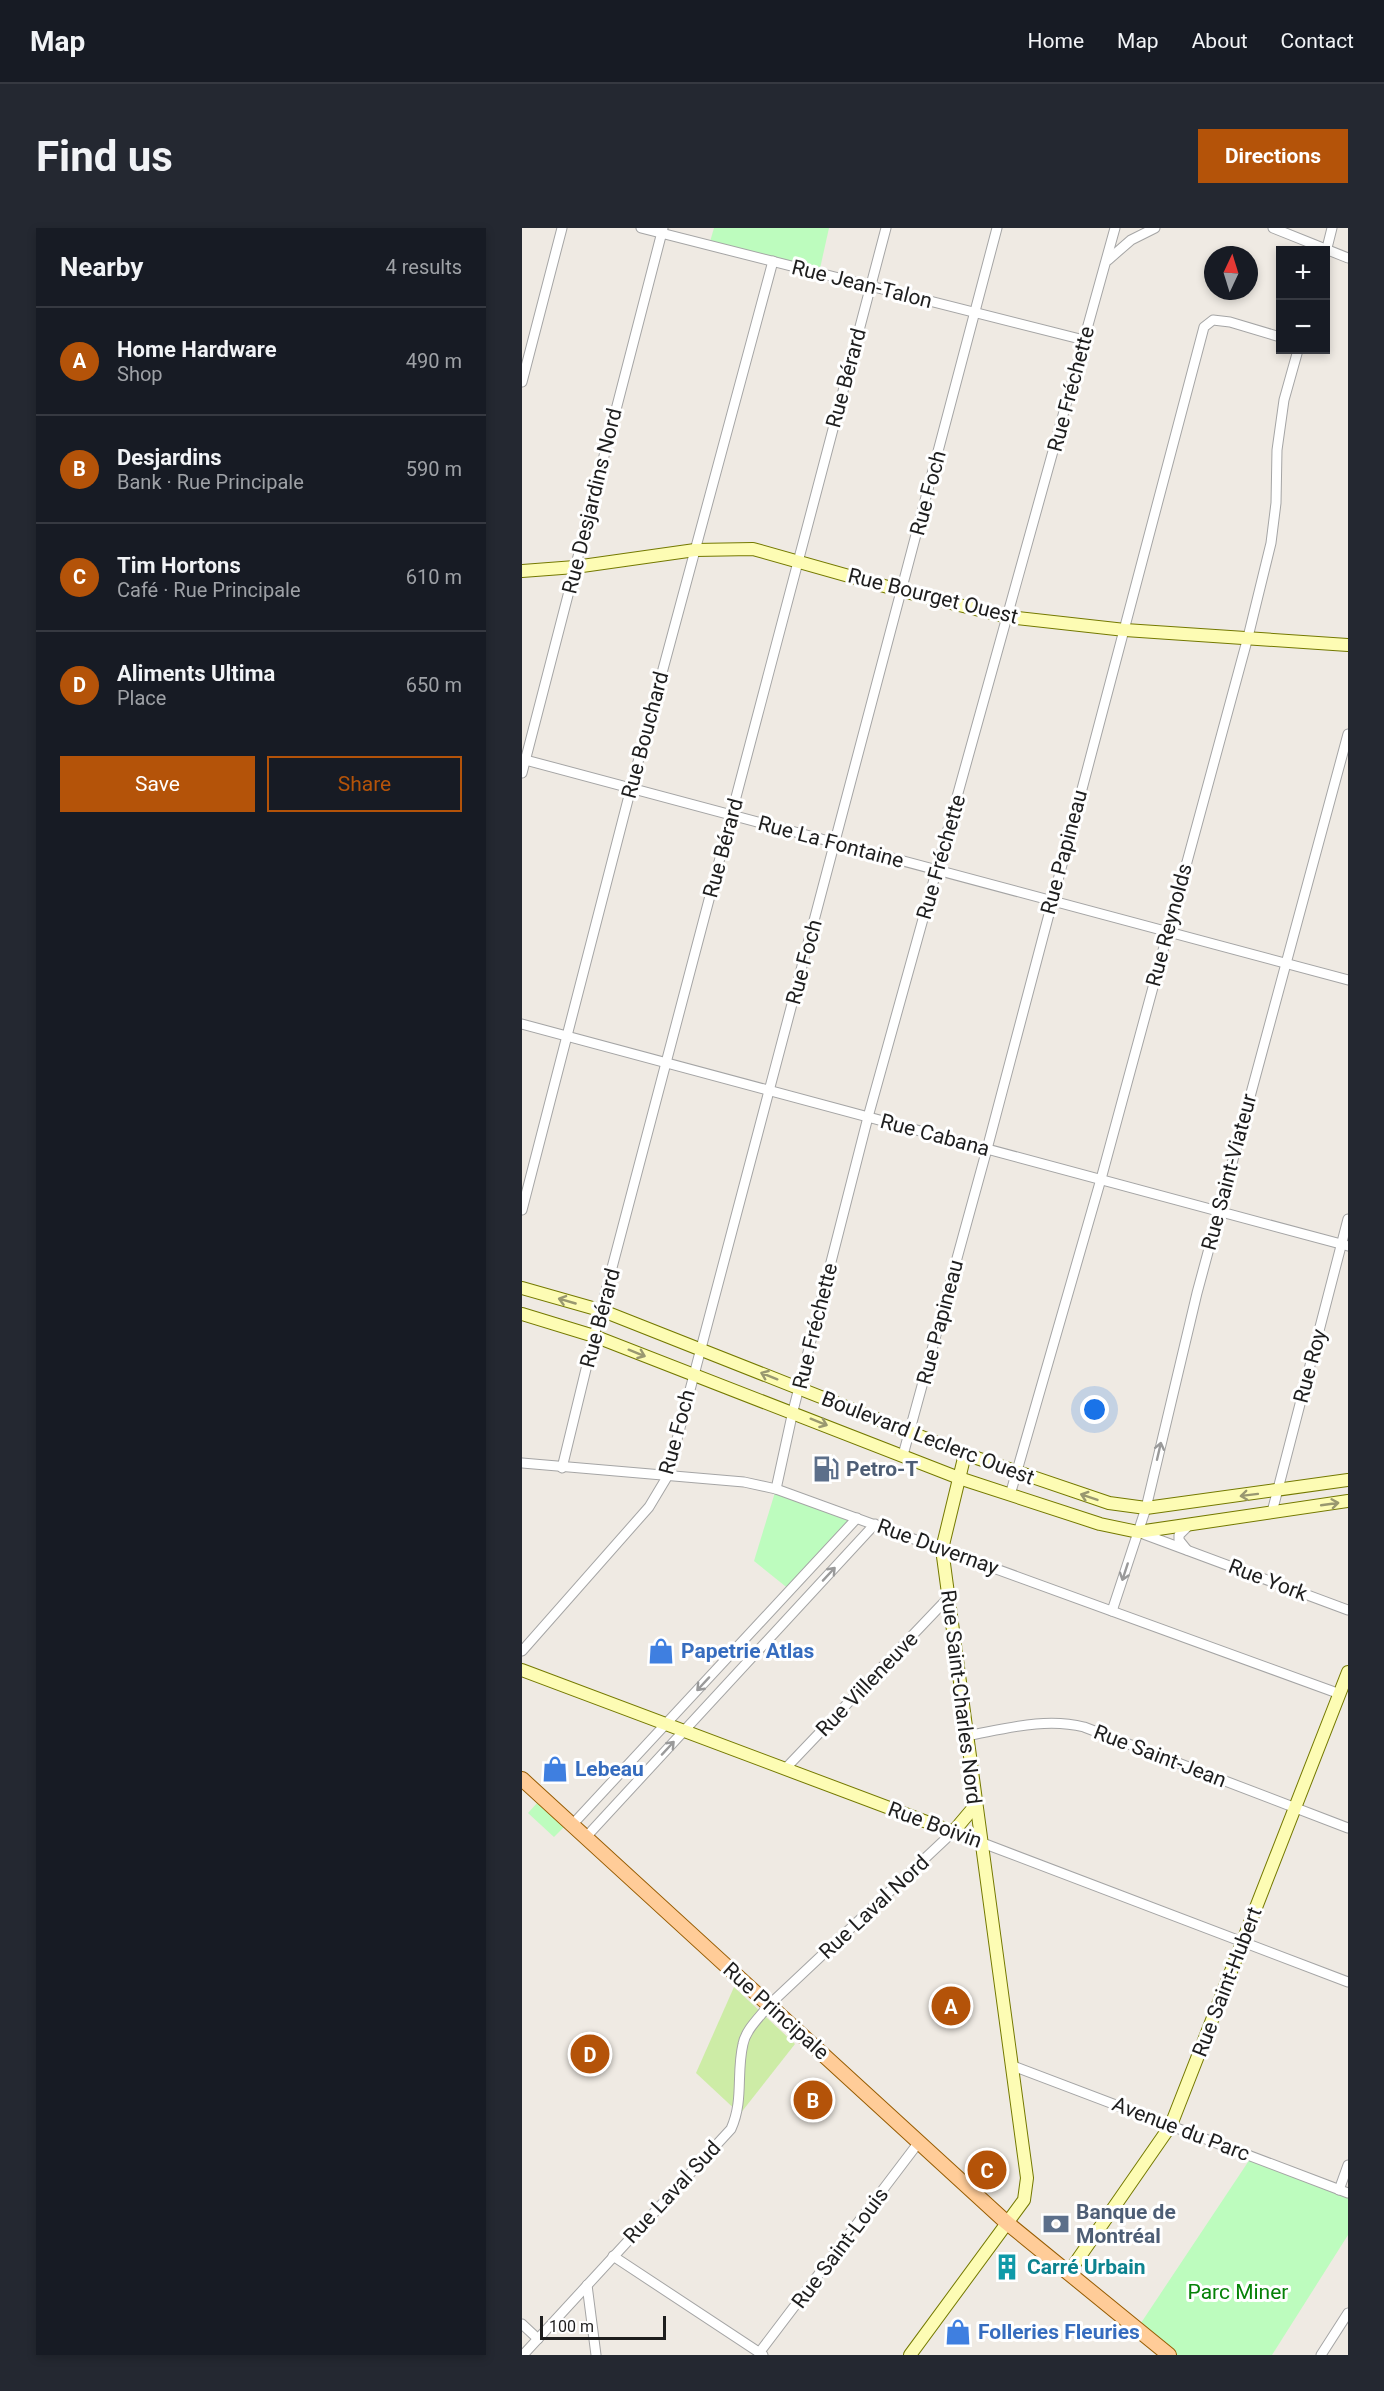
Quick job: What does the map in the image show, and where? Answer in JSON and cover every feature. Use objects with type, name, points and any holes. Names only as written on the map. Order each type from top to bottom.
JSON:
[{"type":"main road","name":"Rue Principale","points":[[522,1779],[1006,2222],[1169,2355]]},
{"type":"street","points":[[522,382],[562,228]]},
{"type":"street","name":"Rue Jean-Talon","points":[[640,228],[662,231],[1084,340]]},
{"type":"street","name":"Rue Bérard","points":[[562,1468],[594,1336],[603,1311],[886,228]]},
{"type":"street","name":"Rue Foch","points":[[522,1651],[649,1507],[667,1477],[997,228]]},
{"type":"street","name":"Rue Fréchette","points":[[776,1489],[793,1411],[868,1117],[1115,228]]},
{"type":"street","points":[[1106,262],[1131,240],[1151,228]]},
{"type":"street","points":[[1273,228],[1316,246]]},
{"type":"street","points":[[1327,246],[1332,228]]},
{"type":"street","name":"Rue Desjardins Nord","points":[[522,773],[662,231]]},
{"type":"street","points":[[1330,251],[1348,258]]},
{"type":"street","name":"Rue Bouchard","points":[[522,1210],[631,788],[773,261]]},
{"type":"street","name":"Rue Papineau","points":[[903,1455],[987,1149],[1204,327],[1213,321],[1230,322],[1276,336]]},
{"type":"street","name":"Rue Reynolds","points":[[1010,1496],[1101,1179],[1248,637],[1271,543],[1276,503],[1277,450],[1284,400],[1297,354]]},
{"type":"street","name":"Rue Bourget Ouest","points":[[522,571],[575,567],[695,550],[753,549],[902,591],[1008,617],[1125,630],[1348,645]]},
{"type":"street","name":"Rue Saint-Viateur","points":[[1112,1611],[1146,1508],[1170,1400],[1218,1211],[1348,734]]},
{"type":"street","name":"Rue La Fontaine","points":[[524,760],[1348,980]]},
{"type":"street","name":"Rue Cabana","points":[[522,1024],[1345,1245]]},
{"type":"street","name":"Rue Roy","points":[[1272,1512],[1345,1245],[1348,1219]]},
{"type":"street","name":"Boulevard Leclerc Ouest","points":[[522,1288],[603,1311],[965,1454],[1108,1503],[1146,1508],[1348,1480]]},
{"type":"street","name":"Boulevard Leclerc Ouest","points":[[522,1314],[594,1336],[793,1411],[959,1478],[1100,1524],[1138,1533],[1348,1501]]},
{"type":"street","name":"Rue Saint-Charles Nord","points":[[910,2355],[1024,2200],[1027,2178],[942,1549],[965,1454]]},
{"type":"street","name":"Rue Duvernay","points":[[522,1463],[744,1482],[776,1489],[1340,1694]]},
{"type":"street","points":[[572,1825],[857,1518]]},
{"type":"street","points":[[586,1838],[875,1524]]},
{"type":"street","points":[[1187,1550],[1179,1540],[1179,1535],[1189,1525]]},
{"type":"street","name":"Rue York","points":[[1138,1533],[1348,1610]]},
{"type":"street","points":[[799,1580],[812,1592]]},
{"type":"street","name":"Rue Villeneuve","points":[[785,1769],[948,1598]]},
{"type":"street","points":[[764,1618],[777,1630]]},
{"type":"street","points":[[718,1667],[732,1678]]},
{"type":"street","name":"Rue Boivin","points":[[522,1670],[1348,1982]]},
{"type":"street","name":"Rue Saint-Hubert","points":[[1069,2272],[1171,2125],[1348,1672]]},
{"type":"street","name":"Rue Saint-Jean","points":[[966,1736],[1048,1722],[1084,1727],[1348,1828]]},
{"type":"street","points":[[614,1779],[628,1792]]},
{"type":"street","name":"Rue Laval Nord","points":[[769,2005],[953,1832],[975,1806]]},
{"type":"street","name":"Rue Laval Sud","points":[[523,2355],[731,2129],[739,2109],[743,2043],[748,2031],[769,2005]]},
{"type":"street","name":"Avenue du Parc","points":[[1013,2066],[1344,2192]]},
{"type":"street","name":"Rue Saint-Louis","points":[[761,2354],[919,2142]]},
{"type":"street","points":[[1344,2192],[1348,2165]]},
{"type":"street","points":[[613,2256],[761,2354]]},
{"type":"street","points":[[586,2285],[596,2355]]},
{"type":"street","points":[[1321,2355],[1348,2313]]},
{"type":"street","points":[[522,2324],[538,2339]]},
{"type":"green space","points":[[714,228],[829,228],[819,273],[709,245]]},
{"type":"green space","points":[[776,1489],[857,1518],[790,1590],[754,1561]]},
{"type":"green space","points":[[538,1802],[565,1826],[554,1837],[528,1813]]},
{"type":"green space","points":[[734,1987],[795,2044],[740,2114],[696,2073]]},
{"type":"green space","name":"Parc Miner","points":[[1250,2159],[1348,2194],[1348,2235],[1272,2355],[1169,2355],[1137,2329]]},
{"type":"place","name":"Petro-T","points":[[826,1469]]},
{"type":"place","name":"Papetrie Atlas","points":[[661,1651]]},
{"type":"place","name":"Lebeau","points":[[555,1769]]},
{"type":"place","name":"Home Hardware","points":[[951,2006]]},
{"type":"place","name":"Aliments Ultima","points":[[590,2054]]},
{"type":"place","name":"Desjardins","points":[[813,2100]]},
{"type":"place","name":"Tim Hortons","points":[[987,2170]]},
{"type":"place","name":"Banque de Montréal","points":[[1056,2224]]},
{"type":"place","name":"Carré Urbain","points":[[1007,2267]]},
{"type":"place","name":"Folleries Fleuries","points":[[958,2332]]}]
